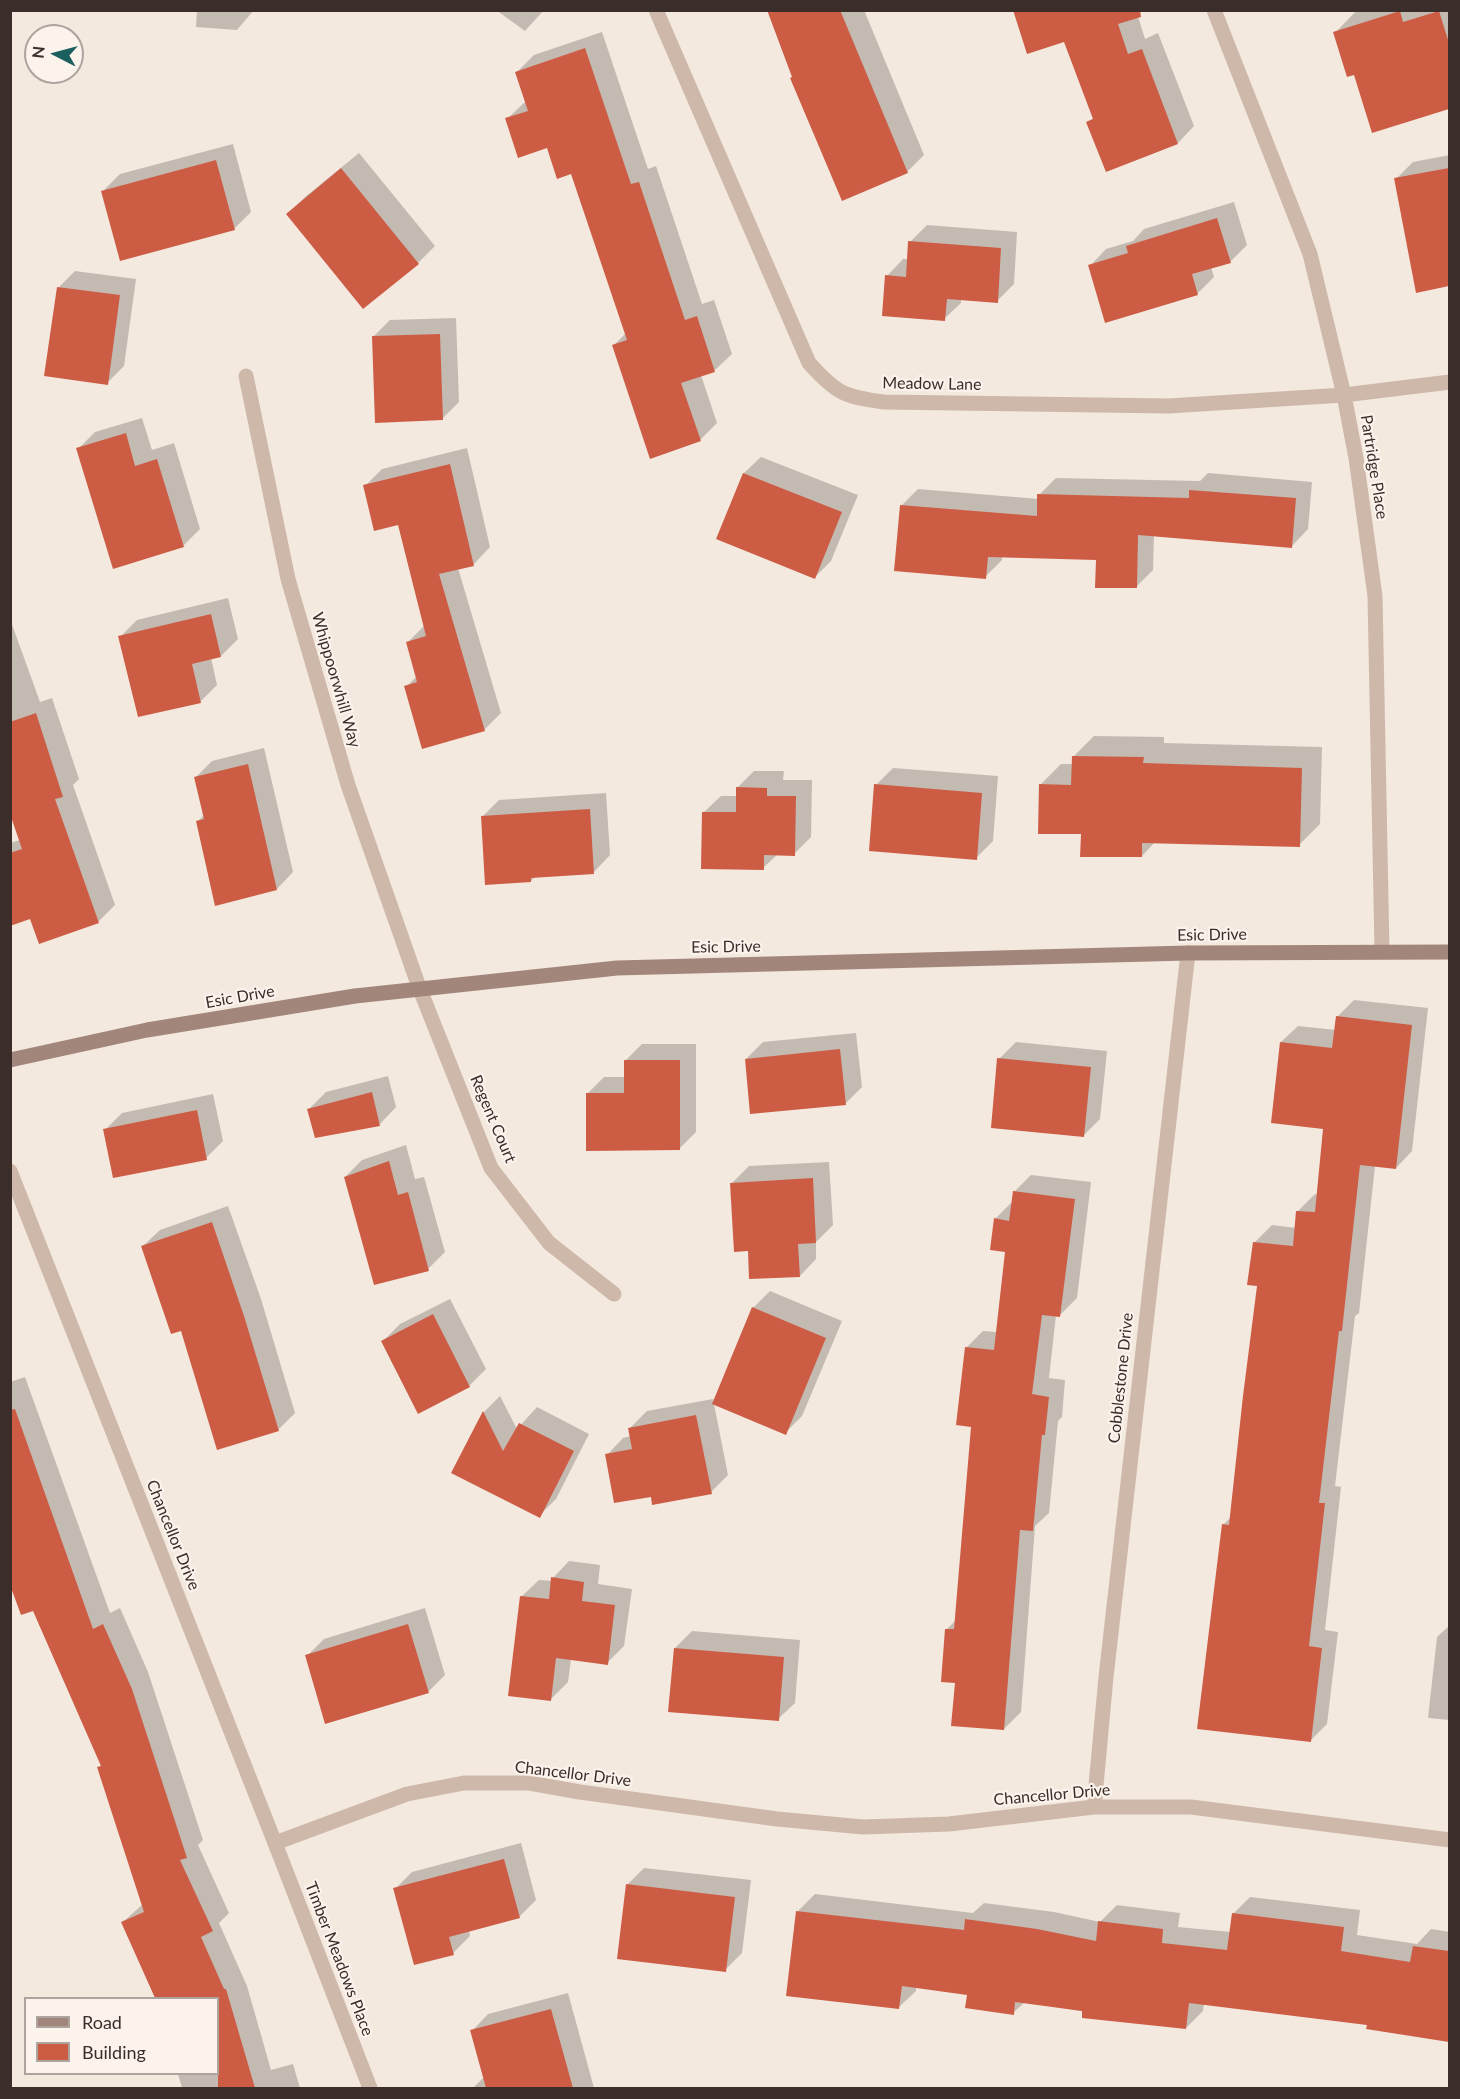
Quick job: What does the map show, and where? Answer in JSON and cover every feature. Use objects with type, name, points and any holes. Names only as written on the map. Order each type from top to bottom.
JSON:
[{"type":"street","name":"Meadow Lane","points":[[656,10],[809,363],[828,384],[852,398],[884,402],[1169,406],[1344,395],[1449,382]]},
{"type":"street","name":"Partridge Place","points":[[1214,10],[1310,254],[1344,395],[1356,458],[1375,596],[1382,951]]},
{"type":"street","name":"Whippoorwhill Way","points":[[246,375],[288,579],[348,785],[419,987]]},
{"type":"street","name":"Esic Drive","points":[[10,1060],[147,1030],[355,996],[419,987],[617,968],[1188,953],[1449,952]]},
{"type":"street","name":"Cobblestone Drive","points":[[1094,1807],[1106,1677],[1188,953]]},
{"type":"street","name":"Regent Court","points":[[419,987],[491,1168],[549,1243],[614,1294]]},
{"type":"street","name":"Chancellor Drive","points":[[10,1171],[275,1843],[406,1794],[464,1783],[529,1783],[777,1819],[863,1827],[949,1824],[1094,1807],[1191,1807],[1449,1840]]},
{"type":"street","name":"Timber Meadows Place","points":[[275,1843],[370,2088]]},
{"type":"building","points":[[767,10],[840,10],[908,173],[842,201],[790,78],[792,77]]},
{"type":"building","points":[[1013,10],[1140,10],[1141,17],[1118,24],[1128,54],[1142,49],[1178,144],[1106,172],[1086,122],[1093,119],[1064,42],[1027,54]]},
{"type":"building","points":[[1400,11],[1403,22],[1439,11],[1449,43],[1449,109],[1372,133],[1354,75],[1347,77],[1333,32]]},
{"type":"building","points":[[585,48],[631,184],[639,182],[685,320],[697,316],[715,372],[681,383],[701,441],[650,459],[612,345],[627,340],[571,174],[557,179],[547,148],[518,158],[505,118],[528,111],[515,72]]},
{"type":"building","points":[[216,160],[235,230],[120,261],[101,191]]},
{"type":"building","points":[[341,168],[419,264],[363,309],[286,214]]},
{"type":"building","points":[[1449,168],[1449,286],[1416,293],[1394,178]]},
{"type":"building","points":[[1217,218],[1231,263],[1192,274],[1198,295],[1105,323],[1088,265],[1128,253],[1126,246]]},
{"type":"building","points":[[908,241],[1001,248],[998,303],[947,299],[945,321],[882,316],[885,275],[906,277]]},
{"type":"building","points":[[57,287],[120,295],[108,385],[44,376]]},
{"type":"building","points":[[440,334],[443,420],[375,423],[372,336]]},
{"type":"building","points":[[126,433],[135,466],[157,459],[184,547],[113,569],[76,448]]},
{"type":"building","points":[[450,464],[474,566],[439,574],[485,731],[422,749],[404,686],[417,682],[406,642],[426,636],[398,525],[374,531],[363,485]]},
{"type":"building","points":[[743,473],[842,512],[815,579],[716,539]]},
{"type":"building","points":[[1189,490],[1296,498],[1292,548],[1138,535],[1137,588],[1095,588],[1096,560],[988,557],[986,579],[894,571],[900,505],[1037,516],[1037,494],[1189,498]]},
{"type":"building","points":[[211,614],[221,657],[192,664],[201,703],[138,717],[118,636]]},
{"type":"building","points":[[36,713],[63,797],[55,799],[99,923],[39,944],[30,919],[10,926],[10,853],[22,849],[10,814],[10,722]]},
{"type":"building","points":[[1072,756],[1144,757],[1143,763],[1302,768],[1300,847],[1142,843],[1142,857],[1080,857],[1081,834],[1038,834],[1039,784],[1071,785]]},
{"type":"building","points":[[248,764],[277,890],[215,906],[196,821],[204,819],[194,777]]},
{"type":"building","points":[[874,784],[982,793],[977,860],[869,851]]},
{"type":"building","points":[[736,787],[767,788],[767,796],[796,796],[795,856],[764,855],[764,870],[701,869],[702,812],[736,812]]},
{"type":"building","points":[[590,809],[594,874],[531,878],[531,882],[485,885],[481,816]]},
{"type":"building","points":[[1336,1016],[1412,1025],[1396,1169],[1360,1165],[1342,1331],[1339,1331],[1319,1503],[1325,1503],[1309,1646],[1322,1648],[1311,1742],[1197,1729],[1222,1524],[1229,1525],[1257,1286],[1247,1285],[1253,1242],[1293,1246],[1296,1211],[1315,1212],[1323,1129],[1271,1123],[1280,1042],[1332,1048]]},
{"type":"building","points":[[840,1049],[846,1105],[750,1114],[745,1059]]},
{"type":"building","points":[[997,1058],[1091,1067],[1084,1137],[991,1128]]},
{"type":"building","points":[[624,1060],[680,1060],[680,1150],[586,1151],[586,1093],[624,1093]]},
{"type":"building","points":[[372,1092],[380,1126],[315,1138],[307,1109]]},
{"type":"building","points":[[197,1110],[207,1160],[113,1178],[103,1129]]},
{"type":"building","points":[[389,1161],[398,1195],[408,1192],[429,1271],[374,1285],[344,1177]]},
{"type":"building","points":[[813,1178],[816,1243],[798,1244],[800,1277],[749,1279],[748,1251],[734,1252],[730,1183]]},
{"type":"building","points":[[1013,1191],[1075,1199],[1060,1317],[1042,1315],[1032,1394],[1049,1397],[1045,1435],[1042,1435],[1033,1531],[1020,1530],[1004,1730],[951,1726],[955,1683],[941,1682],[945,1629],[954,1629],[971,1427],[956,1425],[965,1347],[994,1350],[1005,1252],[990,1250],[994,1218],[1009,1221]]},
{"type":"building","points":[[212,1222],[279,1431],[217,1450],[181,1331],[171,1334],[141,1246]]},
{"type":"building","points":[[752,1307],[826,1338],[786,1435],[712,1404]]},
{"type":"building","points":[[433,1314],[470,1387],[418,1414],[381,1341]]},
{"type":"building","points":[[15,1409],[93,1629],[103,1624],[132,1689],[187,1858],[180,1860],[213,1931],[201,1937],[224,1989],[226,1989],[255,2088],[218,2088],[219,1997],[155,1997],[121,1922],[144,1912],[97,1767],[101,1766],[33,1611],[21,1615],[10,1585],[10,1410]]},
{"type":"building","points":[[483,1411],[503,1451],[519,1423],[574,1451],[540,1518],[451,1473]]},
{"type":"building","points":[[696,1415],[712,1494],[652,1505],[651,1497],[614,1503],[605,1454],[632,1449],[628,1428]]},
{"type":"building","points":[[551,1577],[584,1582],[582,1601],[615,1605],[608,1665],[556,1658],[551,1701],[508,1696],[520,1596],[549,1599]]},
{"type":"building","points":[[408,1624],[429,1693],[325,1724],[305,1655]]},
{"type":"building","points":[[674,1648],[784,1657],[779,1721],[668,1712]]},
{"type":"building","points":[[504,1859],[520,1918],[449,1937],[454,1955],[414,1965],[393,1888]]},
{"type":"building","points":[[626,1884],[735,1897],[726,1972],[617,1959]]},
{"type":"building","points":[[796,1911],[964,1930],[965,1919],[1037,1929],[1096,1941],[1098,1921],[1163,1929],[1162,1943],[1227,1950],[1232,1913],[1344,1927],[1341,1951],[1410,1962],[1413,1946],[1449,1951],[1449,2042],[1366,2029],[1367,2025],[1189,2003],[1186,2029],[1082,2018],[1082,2011],[1015,2002],[1014,2015],[965,2008],[967,1995],[902,1986],[899,2009],[786,1996]]},
{"type":"building","points":[[551,2009],[573,2088],[486,2088],[470,2030]]}]
